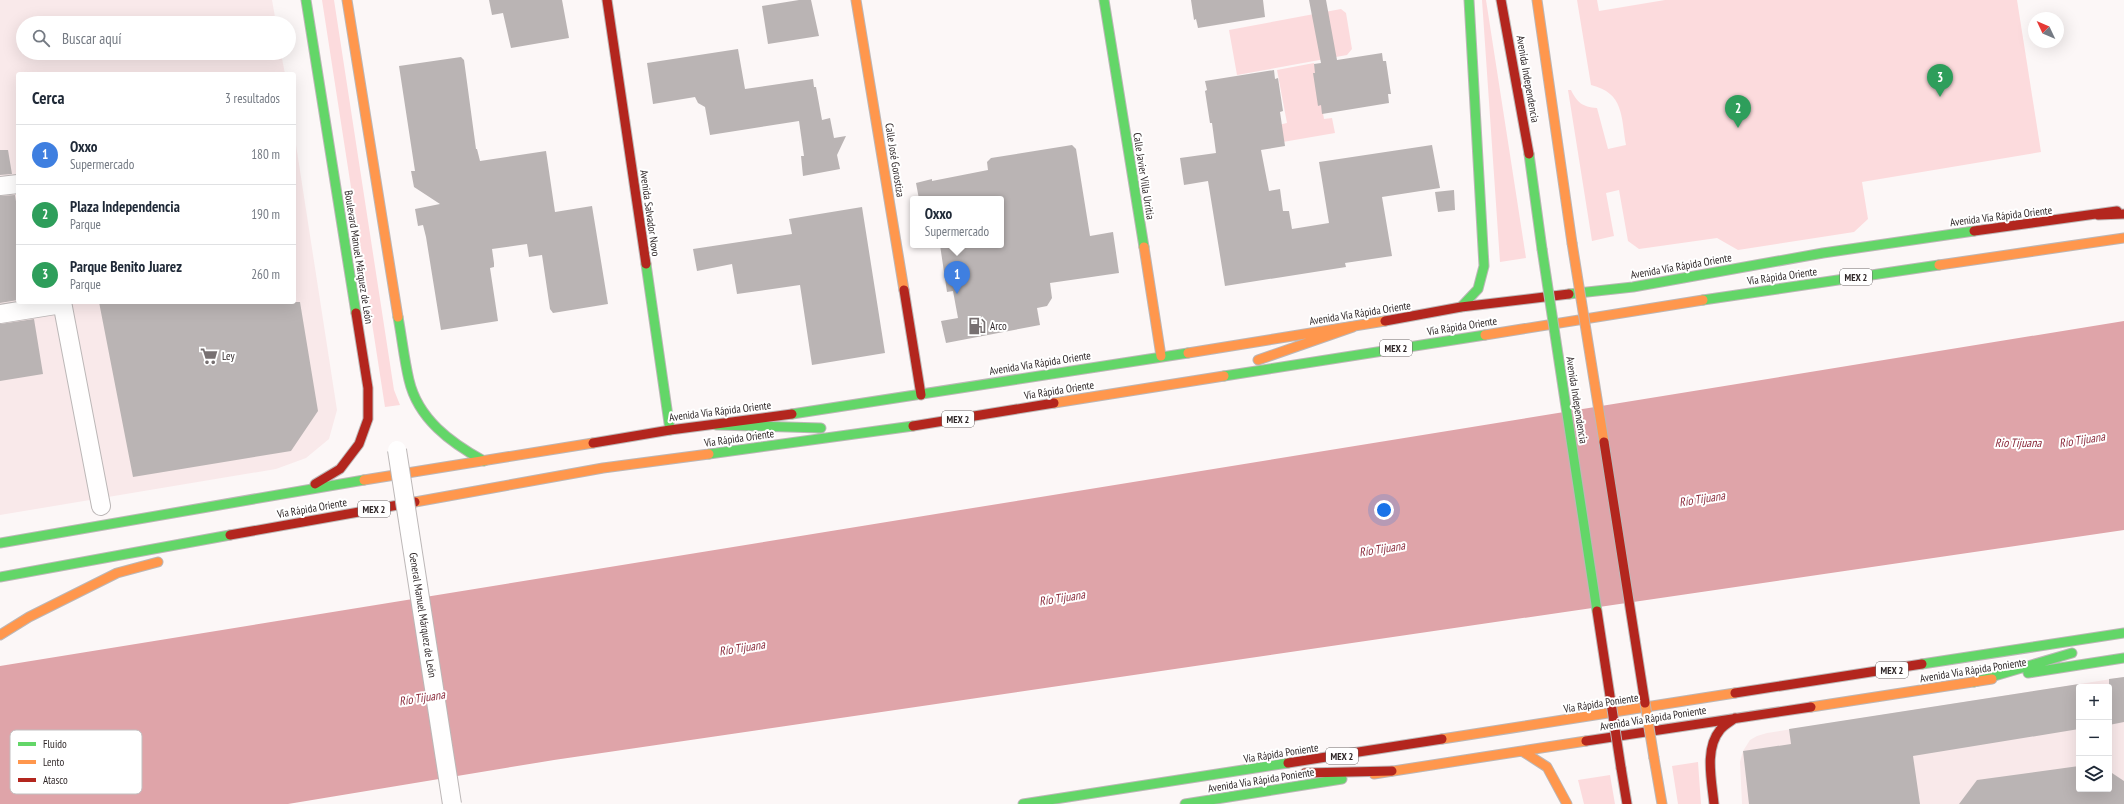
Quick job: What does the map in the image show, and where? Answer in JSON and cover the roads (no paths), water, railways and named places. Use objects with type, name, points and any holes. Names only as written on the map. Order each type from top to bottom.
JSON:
[{"type":"main road","name":"Boulevard Manuel Márquez de León","points":[[304,490],[340,469],[349,460],[359,444],[368,419],[368,388],[306,0]]},
{"type":"main road","points":[[347,0],[409,382],[420,408],[436,429],[454,446],[484,461]]},
{"type":"main road","name":"Avenida Salvador Novo","points":[[607,0],[670,430]]},
{"type":"main road","name":"Calle José Gorostiza","points":[[856,0],[921,395]]},
{"type":"main road","name":"Calle Javier Villa Urritia","points":[[1104,0],[1161,356]]},
{"type":"main road","points":[[1461,308],[1478,289],[1484,266],[1479,150],[1469,0]]},
{"type":"main road","name":"Avenida Independencia","points":[[1501,0],[1527,143],[1627,804]]},
{"type":"main road","name":"Avenida Independencia","points":[[1537,0],[1572,243],[1662,804]]},
{"type":"main road","name":"Avenida Vía Rápida Oriente","points":[[601,442],[670,430],[716,425],[921,395],[1161,356],[1353,327],[1461,308],[1633,287],[1823,253],[2098,215],[2124,210]]},
{"type":"main road","points":[[2098,215],[2124,214]]},
{"type":"main road","name":"Vía Rápida Oriente","points":[[0,576],[603,468],[885,430],[1749,293],[2124,238]]},
{"type":"main road","points":[[1204,379],[1353,327]]},
{"type":"main road","points":[[716,425],[885,430]]},
{"type":"main road","name":"Vía Rápida Oriente","points":[[0,543],[304,490],[601,442]]},
{"type":"main road","points":[[438,508],[712,454]]},
{"type":"main road","points":[[398,515],[414,512]]},
{"type":"main road","points":[[0,634],[29,617],[116,573],[165,560]]},
{"type":"main road","name":"Avenida Vía Rápida Poniente","points":[[1660,706],[2124,633]]},
{"type":"main road","points":[[2094,647],[2124,638]]},
{"type":"main road","points":[[1974,682],[2079,651]]},
{"type":"main road","name":"Avenida Vía Rápida Poniente","points":[[1185,804],[1522,750],[2124,658]]},
{"type":"main road","name":"Vía Rápida Poniente","points":[[1023,804],[1660,706]]},
{"type":"main road","points":[[1714,804],[1712,759],[1713,743],[1720,730],[1735,718]]},
{"type":"main road","points":[[1522,750],[1547,767],[1567,804]]},
{"type":"main road","points":[[1224,774],[1392,771]]},
{"type":"street","points":[[0,186],[16,184]]},
{"type":"street","points":[[0,314],[56,304]]},
{"type":"street","points":[[62,304],[100,506]]},
{"type":"street","name":"General Manuel Márquez de León","points":[[397,450],[452,804]]},
{"type":"water","name":"Rio Tijuana","points":[[2124,321],[2124,530],[554,760],[288,804],[0,804],[0,666]]},
{"type":"place","name":"Parque Benito Juarez","points":[[1940,97]]},
{"type":"place","name":"Plaza Independencia","points":[[1738,128]]},
{"type":"place","name":"Oxxo","points":[[957,294]]},
{"type":"place","name":"Arco","points":[[977,326]]},
{"type":"place","name":"Ley","points":[[209,356]]},
{"type":"water label","name":"Río Tijuana","points":[[2082,440]]},
{"type":"water label","name":"Río Tijuana","points":[[1702,499]]},
{"type":"water label","name":"Río Tijuana","points":[[1382,549]]},
{"type":"water label","name":"Río Tijuana","points":[[1062,598]]},
{"type":"water label","name":"Río Tijuana","points":[[742,648]]},
{"type":"water label","name":"Río Tijuana","points":[[422,698]]}]
